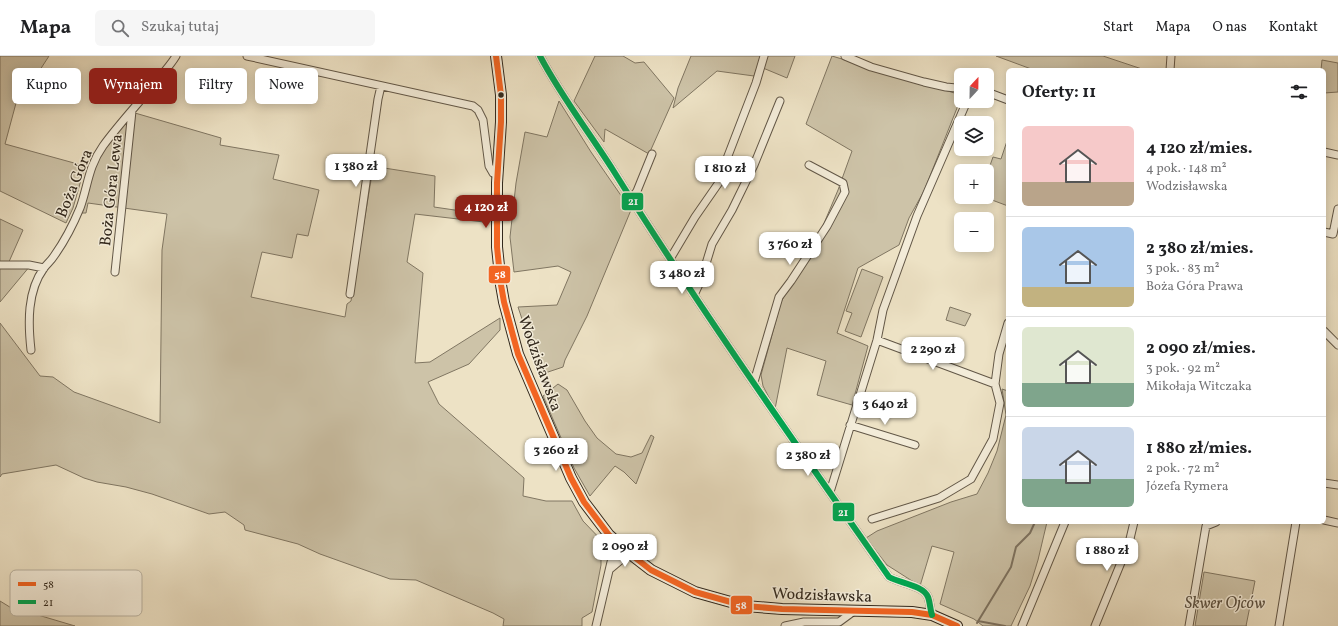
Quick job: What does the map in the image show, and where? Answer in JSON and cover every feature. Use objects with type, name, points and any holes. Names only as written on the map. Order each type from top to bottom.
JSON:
[{"type":"main road","name":"Wodzisławska","points":[[496,56],[501,96],[497,247],[501,285],[508,322],[518,354],[571,478],[584,502],[609,535],[651,570],[682,587],[745,606],[782,609],[912,612],[932,616],[957,626]]},
{"type":"street","name":"Boża Góra","points":[[31,350],[29,328],[30,304],[33,290],[44,268],[55,255],[72,226],[80,207],[90,170],[95,159],[109,138],[176,56]]},
{"type":"street","points":[[247,56],[468,105],[478,110],[483,120],[489,166],[493,173],[498,175]]},
{"type":"street","points":[[540,56],[580,122],[598,147],[694,295],[889,577],[895,581],[918,587],[927,595],[932,616]]},
{"type":"street","points":[[670,259],[695,217],[720,181],[721,174],[756,82],[764,56]]},
{"type":"street","points":[[844,56],[871,67],[924,82],[954,88]]},
{"type":"street","points":[[1170,68],[1172,56]]},
{"type":"street","points":[[350,294],[381,86]]},
{"type":"street","points":[[994,95],[1006,99]]},
{"type":"street","points":[[694,295],[701,280],[712,244],[732,210],[754,164],[780,101]]},
{"type":"street","points":[[830,492],[877,340],[883,310],[917,216],[964,108]]},
{"type":"street","name":"Boża Góra Lewa","points":[[115,272],[132,111]]},
{"type":"street","points":[[1326,152],[1338,154]]},
{"type":"street","points":[[631,200],[637,191],[652,154]]},
{"type":"street","points":[[754,382],[778,297],[791,281],[827,226],[845,192],[843,183],[809,165]]},
{"type":"street","points":[[1326,232],[1333,234],[1338,209]]},
{"type":"street","points":[[0,265],[29,265],[44,268]]},
{"type":"street","points":[[872,519],[939,498],[971,478],[993,439],[1000,403],[995,384],[999,354],[1006,330]]},
{"type":"street","points":[[1326,334],[1338,345]]},
{"type":"street","points":[[877,340],[995,384]]},
{"type":"street","points":[[850,425],[915,445]]},
{"type":"street","points":[[1326,483],[1338,485]]},
{"type":"street","points":[[1326,520],[1338,522]]},
{"type":"street","points":[[1022,626],[1064,524]]},
{"type":"street","points":[[1095,626],[1129,543],[1134,524]]},
{"type":"street","points":[[1189,626],[1206,526],[1211,524]]},
{"type":"street","points":[[1279,626],[1296,524]]},
{"type":"street","points":[[596,626],[608,572],[611,562],[620,545]]},
{"type":"street","points":[[610,568],[629,553]]},
{"type":"street","points":[[785,626],[804,622],[839,622],[854,611]]},
{"type":"green space","points":[[0,56],[49,56],[41,68],[12,68],[12,104],[16,104],[5,144],[85,166],[73,208],[66,223],[0,191]]},
{"type":"green space","points":[[595,56],[623,56],[635,63],[644,62],[674,98],[649,154],[605,129],[604,142],[574,101]]},
{"type":"green space","points":[[691,56],[761,56],[754,76],[717,71],[673,108],[678,88]]},
{"type":"green space","points":[[766,56],[795,56],[787,78],[763,68]]},
{"type":"green space","points":[[832,56],[954,93],[954,108],[957,108],[924,191],[909,218],[899,245],[858,268],[837,333],[868,346],[852,405],[817,395],[826,361],[787,348],[775,409],[763,386],[761,375],[781,302],[822,228],[852,151],[806,124]]},
{"type":"green space","points":[[996,56],[1103,56],[1139,68],[1029,68]]},
{"type":"green space","points":[[1322,60],[1338,63],[1338,92],[1326,93],[1326,68],[1321,68]]},
{"type":"green space","points":[[559,101],[591,152],[631,210],[587,316],[563,367],[542,374],[518,307],[557,305],[571,272],[558,266],[514,272],[510,237],[516,183],[525,132],[547,137]]},
{"type":"green space","points":[[135,113],[221,138],[220,145],[279,155],[273,179],[319,190],[308,236],[297,234],[292,258],[262,252],[251,297],[345,317],[347,304],[351,301],[373,168],[378,167],[435,176],[434,207],[482,214],[484,222],[415,214],[407,262],[423,273],[415,363],[430,362],[500,318],[500,330],[469,364],[428,382],[439,404],[524,478],[523,496],[546,501],[572,501],[583,521],[606,545],[601,555],[601,565],[592,612],[582,618],[582,626],[503,626],[504,619],[493,613],[416,580],[390,579],[320,554],[298,544],[245,530],[244,525],[225,512],[209,514],[152,494],[84,478],[56,465],[2,474],[0,477],[0,323],[40,376],[53,377],[74,392],[160,423],[162,250],[167,214],[88,203],[86,213],[80,213],[95,163],[104,148],[128,118]]},
{"type":"green space","points":[[1006,144],[1006,205],[994,201],[994,164],[991,164],[993,157],[1001,159]]},
{"type":"green space","points":[[0,219],[23,230],[8,264],[30,266],[0,302]]},
{"type":"green space","points":[[862,269],[883,277],[861,337],[845,331],[852,313],[846,311]]},
{"type":"green space","points":[[950,307],[971,314],[965,326],[946,320]]},
{"type":"green space","points":[[558,384],[567,390],[597,438],[616,454],[631,457],[642,453],[651,435],[654,437],[636,484],[624,472],[615,466],[590,496],[574,468],[543,396]]},
{"type":"green space","points":[[1002,389],[1006,390],[1006,415]]},
{"type":"green space","points":[[1006,415],[1006,524],[1047,524],[1030,586],[1011,626],[983,626],[974,619],[940,604],[954,552],[932,546],[920,586],[887,565],[866,538],[877,531],[951,502],[977,494],[997,451]]},
{"type":"green space","name":"Skwer Ojców","points":[[1204,572],[1255,581],[1246,626],[1195,626]]},
{"type":"green space","points":[[0,601],[10,607],[10,616],[41,616],[75,626],[0,626]]},
{"type":"waterway","points":[[977,623],[1011,567],[1016,547],[1030,533],[1034,524]]},
{"type":"waterway","points":[[978,621],[1005,626]]},
{"type":"transit line","name":"58","points":[[496,56],[501,95],[501,122],[497,183],[497,247],[504,302],[518,354],[571,478],[584,502],[609,535],[651,570],[695,592],[745,606],[782,609],[912,612],[932,615],[957,626]]},
{"type":"transit line","name":"21","points":[[540,56],[566,100],[748,375],[889,577],[916,587],[925,593],[929,599],[932,615]]}]
